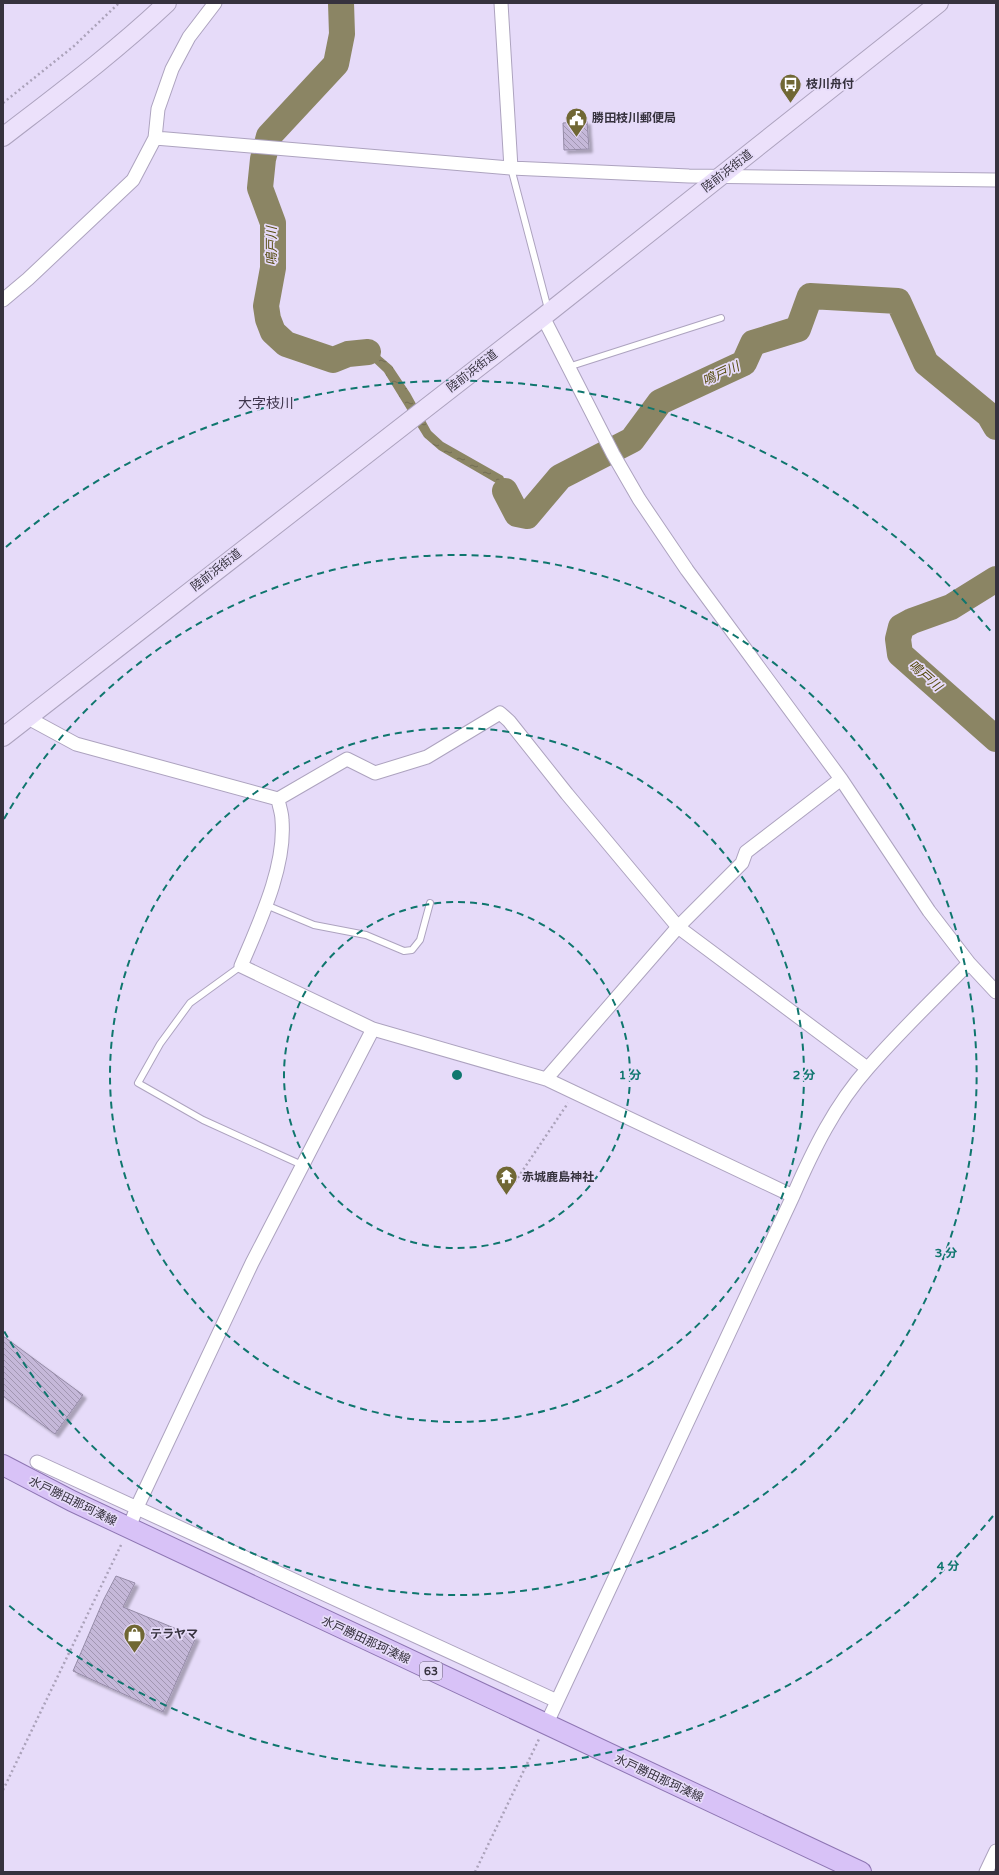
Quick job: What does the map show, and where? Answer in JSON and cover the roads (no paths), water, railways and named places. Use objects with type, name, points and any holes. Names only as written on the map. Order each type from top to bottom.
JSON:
[{"type":"main road","points":[[3,136],[90,71],[168,3]]},
{"type":"main road","name":"陸前浜街道","points":[[3,737],[224,563],[546,315],[939,3]]},
{"type":"main road","name":"水戸勝田那珂湊線","points":[[3,1465],[41,1486],[129,1528],[861,1872]]},
{"type":"street","points":[[3,300],[28,279],[133,180],[155,138],[158,109],[172,69],[189,37],[215,3]]},
{"type":"street","points":[[501,3],[511,168]]},
{"type":"street","points":[[155,138],[511,168],[689,176],[722,175],[996,180]]},
{"type":"street","points":[[546,315],[568,367],[610,449],[639,499],[687,570],[841,779],[929,912],[969,963],[996,992]]},
{"type":"street","points":[[28,718],[76,744],[278,799],[347,759],[375,773],[427,757],[500,713],[509,721],[567,794],[678,927],[867,1068]]},
{"type":"street","points":[[546,1079],[678,927],[742,863],[746,852],[841,779]]},
{"type":"street","points":[[278,799],[282,819],[282,848],[266,905],[241,966],[373,1029],[546,1079],[793,1196]]},
{"type":"street","points":[[546,1724],[812,1153],[832,1118],[867,1068],[969,963]]},
{"type":"street","points":[[129,1528],[137,1507],[252,1263],[373,1029]]},
{"type":"street","points":[[37,1462],[557,1701]]},
{"type":"street","points":[[986,1872],[996,1851]]},
{"type":"lane","points":[[511,168],[546,315]]},
{"type":"lane","points":[[568,367],[721,318]]},
{"type":"lane","points":[[266,905],[314,925],[366,935],[404,951],[412,950],[420,940],[430,903]]},
{"type":"lane","points":[[241,966],[190,1003],[160,1044],[138,1083],[203,1120],[303,1166]]},
{"type":"water","points":[[371,348],[392,366],[410,393],[431,431],[443,442],[503,476],[519,510],[526,512],[528,521],[514,518],[496,483],[439,450],[424,437],[384,372],[367,356],[349,358],[334,365],[333,356],[347,350]]},
{"type":"waterway","name":"鳴戸川","points":[[341,3],[342,34],[336,64],[269,136],[263,159],[260,188],[273,223],[273,268],[266,306],[268,319],[273,332],[286,344],[333,360],[348,354],[368,352]]},
{"type":"waterway","name":"鳴戸川","points":[[505,491],[517,514],[527,516],[560,477],[632,440],[660,402],[744,363],[753,343],[798,329],[810,296],[898,301],[926,363],[989,415],[996,427]]},
{"type":"waterway","name":"鳴戸川","points":[[996,579],[951,607],[912,621],[901,627],[898,639],[900,654],[996,739]]},
{"type":"place","name":"枝川舟付","points":[[791,104]]},
{"type":"place","name":"勝田枝川郵便局","points":[[577,138]]},
{"type":"place","name":"赤城鹿島神社","points":[[507,1196]]},
{"type":"place","name":"テラヤマ","points":[[135,1654]]},
{"type":"district","name":"大字枝川","points":[[266,403]]}]
